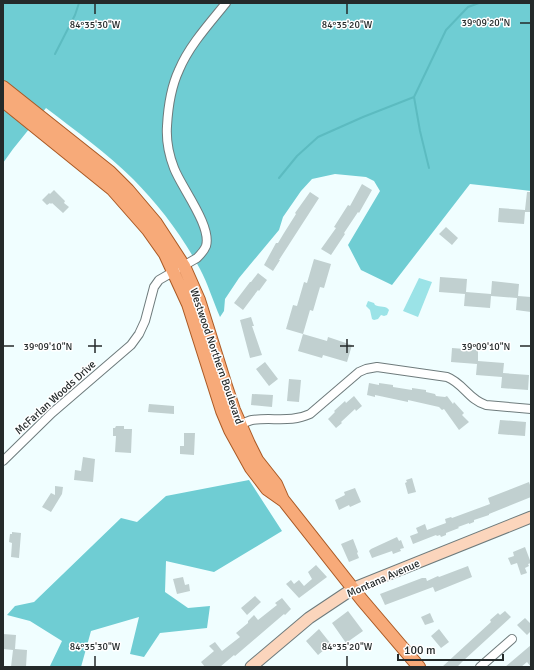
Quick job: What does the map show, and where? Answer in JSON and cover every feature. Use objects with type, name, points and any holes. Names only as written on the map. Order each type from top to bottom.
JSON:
[{"type":"main road","name":"Westwood Northern Boulevard","points":[[3,87],[86,153],[128,190],[156,223],[179,269],[199,300],[226,386],[235,428],[276,484],[284,501],[419,667]]},
{"type":"main road","name":"Westwood Northern Boulevard","points":[[3,100],[112,189],[148,230],[165,254],[179,269]]},
{"type":"street","name":"McFarlan Woods Drive","points":[[3,461],[52,413],[130,345],[139,334],[145,321],[154,287],[159,280],[197,258],[202,253],[206,245],[206,234],[200,218],[174,169],[167,144],[168,114],[178,70],[200,36],[226,3]]},
{"type":"street","points":[[235,428],[253,420],[291,420],[301,418],[310,414],[359,372],[377,367],[443,376],[456,381],[470,397],[486,405],[531,409]]},
{"type":"street","name":"Montana Avenue","points":[[251,667],[309,618],[354,588],[531,517]]},
{"type":"street","points":[[480,667],[512,639]]},
{"type":"shaded area","points":[[3,3],[531,3],[531,191],[470,184],[392,285],[361,270],[348,245],[380,191],[374,181],[366,177],[335,174],[312,179],[301,191],[283,217],[279,230],[239,278],[225,299],[224,311],[220,317],[200,269],[178,233],[152,200],[113,160],[46,108],[3,163]]},
{"type":"shaded area","points":[[419,278],[432,282],[418,317],[403,311]]},
{"type":"shaded area","points":[[368,301],[377,306],[388,308],[389,310],[387,315],[381,315],[378,319],[372,319],[370,310],[366,306]]},
{"type":"shaded area","points":[[249,480],[282,531],[214,572],[166,561],[165,592],[188,608],[210,606],[207,628],[160,633],[144,657],[130,654],[139,617],[91,631],[81,667],[54,667],[50,666],[62,641],[30,621],[7,615],[15,606],[34,602],[121,518],[137,522],[166,496]]},
{"type":"building","points":[[362,184],[372,190],[359,213],[358,212],[331,255],[321,249],[336,228],[334,227],[348,205],[350,206]]},
{"type":"building","points":[[54,190],[69,207],[63,213],[52,203],[47,205],[42,200]]},
{"type":"building","points":[[310,192],[319,198],[273,271],[264,265],[276,243],[278,243],[296,214],[295,213]]},
{"type":"building","points":[[527,192],[531,192],[531,212],[525,212],[524,224],[498,222],[499,208],[525,210]]},
{"type":"building","points":[[446,227],[458,238],[452,245],[439,234]]},
{"type":"building","points":[[314,259],[331,264],[324,288],[320,287],[313,311],[310,310],[303,334],[286,329],[293,305],[297,306],[304,282],[307,283]]},
{"type":"building","points":[[258,273],[267,280],[243,310],[234,303]]},
{"type":"building","points":[[440,277],[467,279],[466,292],[491,294],[492,281],[519,284],[518,296],[531,297],[531,312],[516,310],[517,298],[491,296],[490,308],[464,306],[465,294],[439,292]]},
{"type":"building","points":[[251,317],[254,326],[252,326],[262,355],[250,358],[240,320]]},
{"type":"building","points":[[303,334],[327,341],[328,337],[352,345],[347,362],[323,355],[322,358],[298,351]]},
{"type":"building","points":[[452,348],[478,350],[478,361],[504,363],[503,373],[529,375],[528,390],[501,388],[502,377],[476,375],[477,364],[451,362]]},
{"type":"building","points":[[265,362],[278,379],[269,386],[256,369]]},
{"type":"building","points":[[289,379],[301,380],[299,402],[287,401]]},
{"type":"building","points":[[369,383],[393,385],[393,387],[412,390],[412,388],[426,390],[426,392],[435,394],[436,396],[447,396],[453,404],[454,402],[464,413],[462,415],[469,422],[459,430],[444,409],[442,410],[439,407],[408,400],[408,402],[375,395],[375,397],[367,395]]},
{"type":"building","points":[[252,394],[273,395],[272,407],[251,405]]},
{"type":"building","points":[[354,396],[362,406],[356,411],[355,409],[336,428],[328,419],[345,401],[346,403]]},
{"type":"building","points":[[149,404],[174,406],[174,414],[148,412]]},
{"type":"building","points":[[500,420],[526,422],[525,436],[498,434]]},
{"type":"building","points":[[116,426],[124,426],[124,429],[132,429],[131,453],[115,452],[116,436],[113,436],[113,428]]},
{"type":"building","points":[[184,433],[195,433],[194,455],[180,454],[180,446],[184,446]]},
{"type":"building","points":[[83,457],[95,459],[93,482],[74,480],[75,470],[81,471]]},
{"type":"building","points":[[412,478],[416,492],[408,494],[405,483],[407,482],[406,480]]},
{"type":"building","points":[[529,482],[531,497],[474,520],[474,522],[458,527],[459,528],[446,533],[446,535],[441,537],[440,535],[436,535],[413,544],[410,536],[418,533],[416,528],[425,524],[427,530],[446,523],[445,519],[452,518],[490,504],[488,498]]},
{"type":"building","points":[[55,486],[63,487],[62,494],[51,512],[42,507],[51,493],[55,495]]},
{"type":"building","points":[[355,488],[361,502],[350,507],[349,505],[339,510],[335,500],[345,495],[344,492]]},
{"type":"building","points":[[12,532],[21,533],[19,558],[11,557],[12,543],[9,542],[10,534],[12,534]]},
{"type":"building","points":[[397,537],[399,541],[401,540],[404,548],[400,549],[401,551],[393,554],[392,551],[372,558],[369,551],[371,549]]},
{"type":"building","points":[[353,539],[359,558],[349,562],[341,544]]},
{"type":"building","points":[[525,547],[531,563],[525,568],[527,573],[521,575],[517,563],[511,565],[508,558],[514,556],[513,552]]},
{"type":"building","points":[[316,565],[327,577],[299,598],[286,584],[291,580],[294,584],[299,580],[304,586],[312,579],[308,572]]},
{"type":"building","points":[[468,566],[472,577],[435,592],[433,587],[385,605],[380,594],[422,578],[426,578],[427,581]]},
{"type":"building","points":[[183,577],[185,585],[189,584],[190,591],[177,594],[173,579]]},
{"type":"building","points":[[255,596],[261,602],[247,615],[241,608]]},
{"type":"building","points":[[282,598],[291,609],[285,615],[284,614],[220,667],[205,667],[201,662],[214,651],[209,646],[215,642],[222,651],[240,637],[236,633],[248,623],[254,615],[258,620],[277,605],[275,603]]},
{"type":"building","points":[[348,611],[363,631],[346,643],[332,623]]},
{"type":"building","points":[[505,611],[511,617],[457,667],[442,667],[491,622],[490,620],[498,613],[500,615]]},
{"type":"building","points":[[430,613],[434,622],[425,625],[421,617]]},
{"type":"building","points":[[525,618],[531,624],[531,631],[527,635],[517,625]]},
{"type":"building","points":[[319,629],[331,644],[318,655],[306,641]]},
{"type":"building","points":[[439,629],[449,642],[441,648],[431,636]]},
{"type":"building","points":[[3,634],[16,635],[15,649],[27,650],[26,667],[11,667],[13,650],[3,649]]},
{"type":"building","points":[[531,645],[531,667],[527,662],[521,667],[505,667]]},
{"type":"waterway","points":[[55,54],[75,15],[79,3]]},
{"type":"waterway","points":[[414,97],[446,30],[468,7],[479,3]]},
{"type":"waterway","points":[[414,97],[429,168]]},
{"type":"waterway","points":[[279,178],[297,156],[318,137],[414,97]]}]
